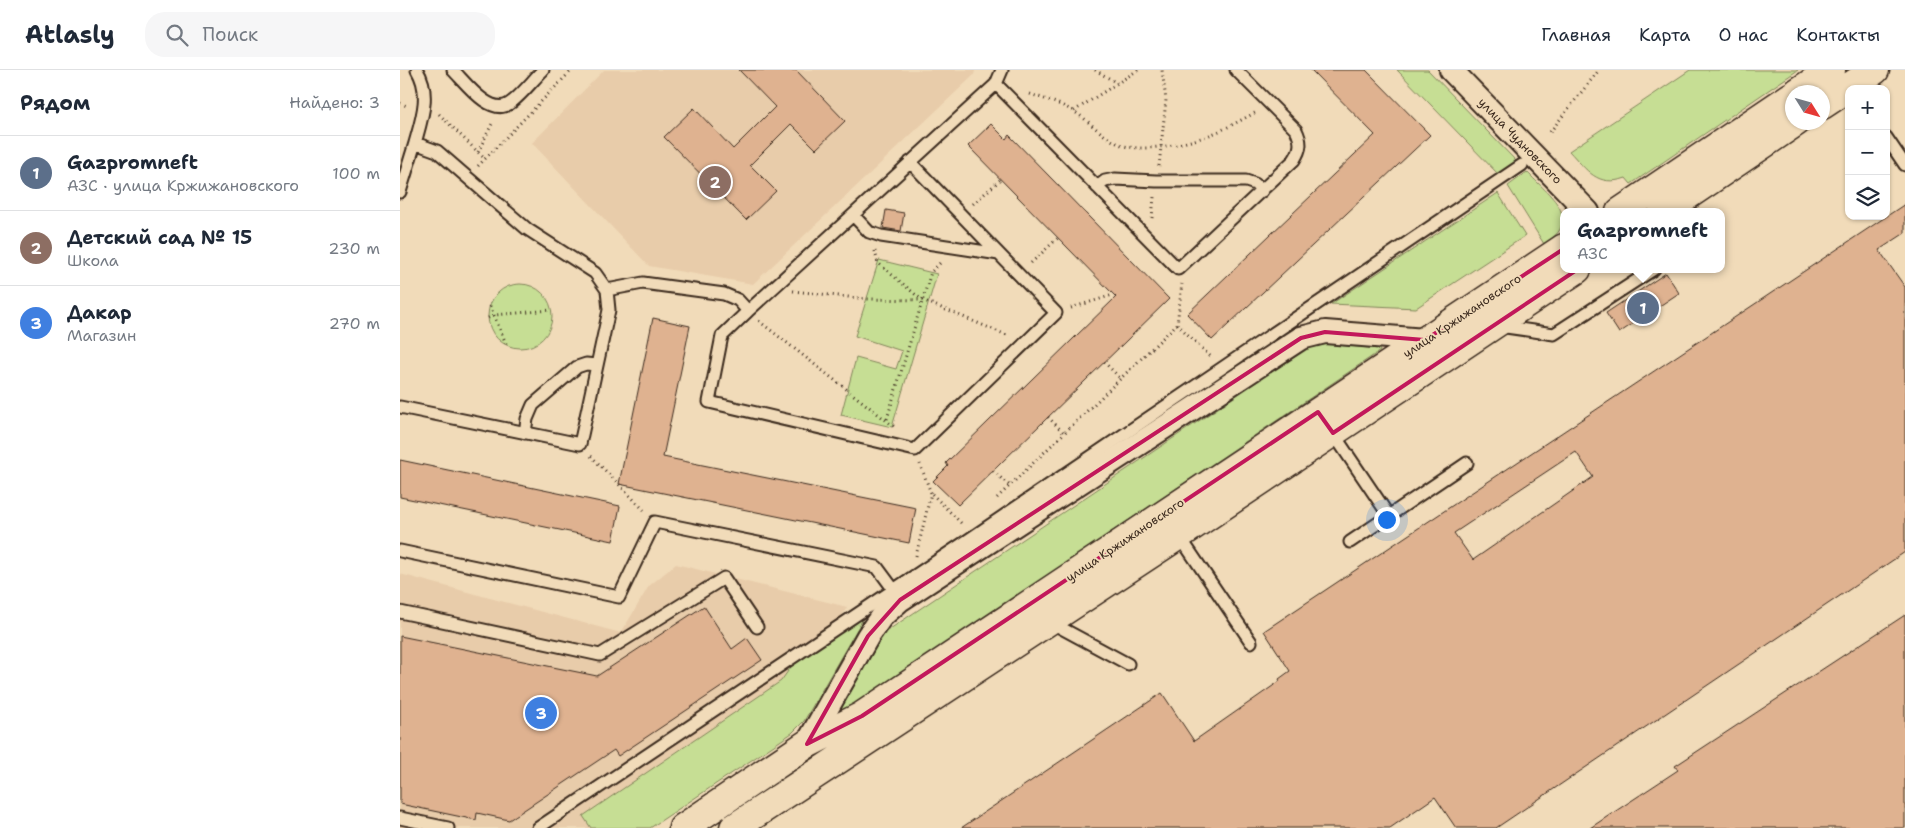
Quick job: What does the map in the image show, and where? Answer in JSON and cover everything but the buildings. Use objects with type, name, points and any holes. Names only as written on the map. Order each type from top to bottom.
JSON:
[{"type":"street","name":"улица Чудновского","points":[[1451,70],[1584,208]]},
{"type":"street","points":[[1823,85],[1875,70]]},
{"type":"street","points":[[1830,96],[1844,79]]},
{"type":"street","points":[[1669,200],[1785,102]]},
{"type":"street","points":[[1636,208],[1669,200],[1785,129]]},
{"type":"street","name":"улица Кржижановского","points":[[1325,422],[1425,340],[1560,251]]},
{"type":"street","name":"улица Кржижановского","points":[[683,828],[807,744],[862,716],[1172,524],[1325,422],[1492,325],[1571,273]]},
{"type":"street","points":[[807,744],[868,636],[897,595],[1301,338],[1325,332],[1425,340]]},
{"type":"street","name":"улица Кржижановского","points":[[734,828],[1049,621],[1172,524]]},
{"type":"lane","points":[[400,192],[415,142],[425,99],[423,80],[417,70]]},
{"type":"lane","points":[[453,70],[488,104],[499,108],[510,104],[543,70]]},
{"type":"lane","points":[[910,162],[1056,313],[916,450],[709,402],[722,336],[910,162],[996,84],[1002,70]]},
{"type":"lane","points":[[996,84],[1178,269],[1294,160],[1300,150],[1300,139],[1296,130],[1236,70]]},
{"type":"lane","points":[[400,407],[580,444],[609,310],[607,290],[595,273],[527,229],[437,151],[415,142]]},
{"type":"lane","points":[[1890,143],[1905,164]]},
{"type":"lane","points":[[538,828],[897,595],[910,578],[1522,165]]},
{"type":"lane","points":[[1097,187],[1105,180],[1115,179],[1156,182],[1246,181],[1255,184],[1262,191]]},
{"type":"lane","points":[[853,215],[869,232],[881,236],[999,254]]},
{"type":"lane","points":[[1492,325],[1554,334],[1648,273]]},
{"type":"lane","points":[[607,290],[643,283],[724,294],[738,300],[748,311]]},
{"type":"lane","points":[[525,433],[527,419],[533,405],[577,367],[586,364],[596,365]]},
{"type":"lane","points":[[1325,422],[1389,516]]},
{"type":"lane","points":[[1350,542],[1466,463]]},
{"type":"lane","points":[[400,551],[619,597],[655,522],[877,567],[897,595]]},
{"type":"lane","points":[[1172,524],[1251,642]]},
{"type":"lane","points":[[400,612],[600,655],[724,578],[757,627]]},
{"type":"lane","points":[[1049,621],[1128,664]]},
{"type":"lane","points":[[400,818],[448,828]]},
{"type":"lane","points":[[553,818],[560,828]]},
{"type":"path","points":[[468,177],[572,70]]},
{"type":"path","points":[[1095,70],[1117,83]]},
{"type":"path","points":[[1074,111],[1138,70]]},
{"type":"path","points":[[1149,240],[1162,147],[1166,100],[1162,70]]},
{"type":"path","points":[[1550,132],[1599,70]]},
{"type":"path","points":[[996,84],[1056,103],[1074,111],[1106,137],[1121,145],[1139,148],[1162,147],[1212,135],[1270,105]]},
{"type":"path","points":[[425,99],[485,159]]},
{"type":"path","points":[[478,152],[499,108]]},
{"type":"path","points":[[962,215],[1001,179]]},
{"type":"path","points":[[1019,274],[1058,238]]},
{"type":"path","points":[[878,263],[922,300],[1026,343]]},
{"type":"path","points":[[991,504],[1177,324],[1182,279],[1178,269]]},
{"type":"path","points":[[887,419],[931,272]]},
{"type":"path","points":[[772,289],[867,299],[922,300]]},
{"type":"path","points":[[1056,313],[1113,295]]},
{"type":"path","points":[[490,306],[507,346]]},
{"type":"path","points":[[488,318],[494,315],[552,310]]},
{"type":"path","points":[[748,311],[892,424]]},
{"type":"path","points":[[1177,324],[1223,368]]},
{"type":"path","points":[[1104,362],[1121,378]]},
{"type":"path","points":[[1048,417],[1064,434]]},
{"type":"path","points":[[580,444],[655,522]]},
{"type":"path","points":[[916,450],[931,493],[974,536]]},
{"type":"path","points":[[993,471],[1010,486]]},
{"type":"path","points":[[910,578],[931,493]]},
{"type":"highlighted area","points":[[1600,225],[1614,245],[1333,433],[1318,412],[862,716],[807,744],[868,636],[900,600],[1301,338],[1325,332],[1425,340]]},
{"type":"shaded area","points":[[604,70],[975,70],[974,75],[753,284],[649,266],[532,143]]},
{"type":"shaded area","points":[[676,564],[847,607],[808,677],[592,828],[400,828],[400,574],[621,633],[649,586]]},
{"type":"green space","points":[[1397,70],[1428,70],[1518,163],[1500,176]]},
{"type":"green space","points":[[1690,70],[1798,70],[1631,184],[1626,178],[1607,181],[1600,179],[1587,171],[1569,151]]},
{"type":"green space","points":[[1527,172],[1545,189],[1560,210],[1560,228],[1556,235],[1544,244],[1508,186]]},
{"type":"green space","points":[[1498,193],[1525,236],[1416,308],[1331,304]]},
{"type":"green space","points":[[879,260],[937,274],[892,427],[841,415],[856,358],[896,369],[902,351],[855,336]]},
{"type":"green space","points":[[520,284],[538,290],[546,298],[552,316],[546,334],[538,342],[520,348],[502,342],[494,334],[488,316],[494,298],[502,290]]},
{"type":"green space","points":[[1328,344],[1379,349],[1380,351],[846,711],[841,709],[884,633],[1307,348]]},
{"type":"green space","points":[[864,617],[804,721],[792,733],[650,828],[591,828],[583,816],[781,681],[793,664]]},
{"type":"place","name":"Детский сад № 15","points":[[715,182]]},
{"type":"place","name":"Gazpromneft","points":[[1643,308]]},
{"type":"place","name":"Дакар","points":[[541,713]]}]
